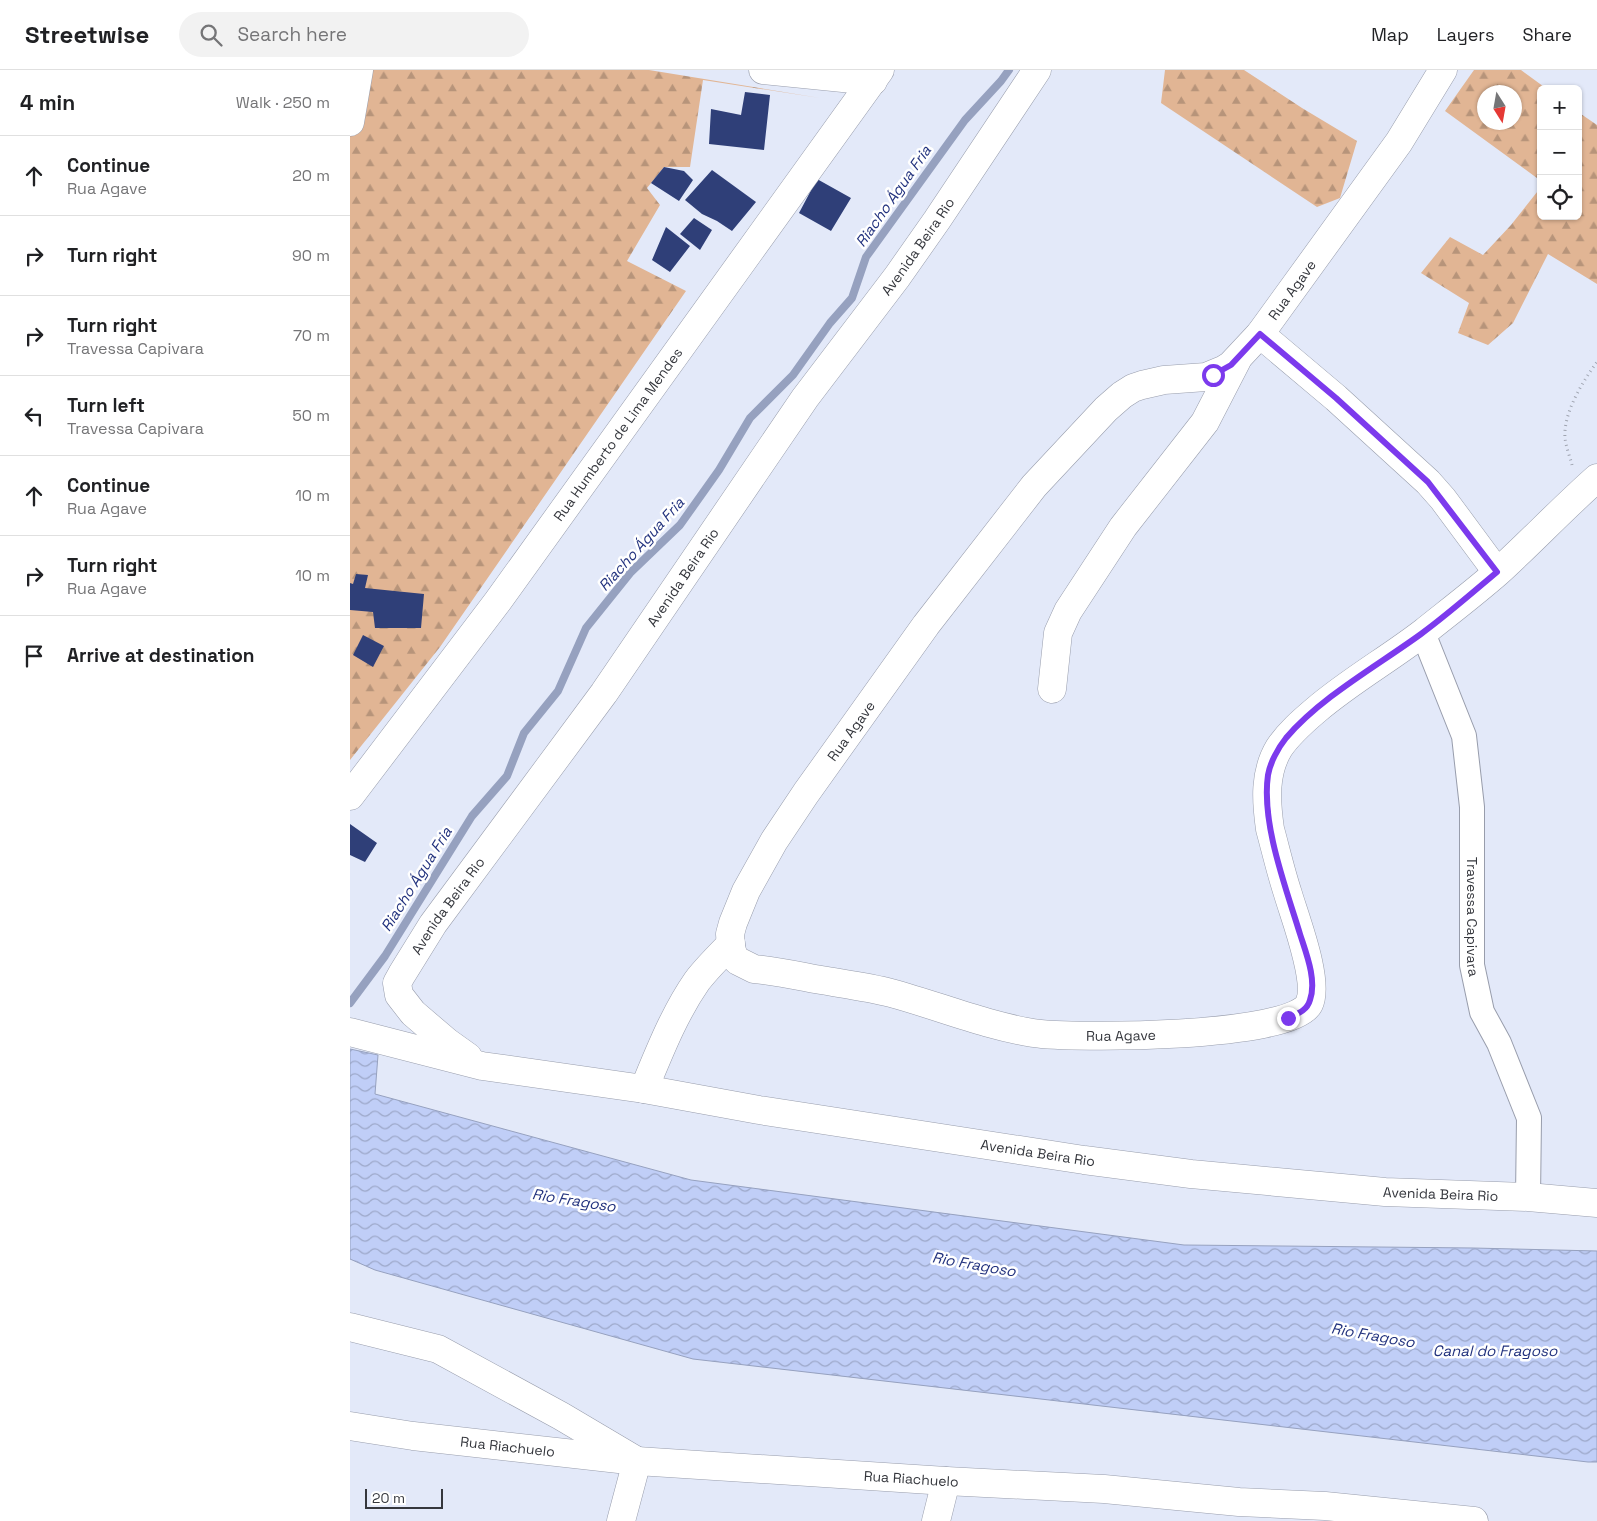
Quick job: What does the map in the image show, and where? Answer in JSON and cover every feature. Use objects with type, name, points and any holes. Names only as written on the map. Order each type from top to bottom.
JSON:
[{"type":"street","points":[[350,122],[359,70]]},
{"type":"street","points":[[763,70],[876,75]]},
{"type":"street","name":"Avenida Beira Rio","points":[[482,1066],[447,1042],[413,1013],[399,995],[397,983],[402,974],[434,924],[604,693],[805,398],[897,277],[1037,70]]},
{"type":"street","name":"Rua Agave","points":[[1423,633],[1332,697],[1285,739],[1274,757],[1267,788],[1270,829],[1304,947],[1311,980],[1310,1003],[1304,1010],[1288,1018],[1264,1024],[1211,1032],[1062,1036],[1006,1028],[882,991],[754,969],[742,964],[734,957],[730,934],[733,923],[746,891],[780,833],[806,793],[926,626],[1034,486],[1106,409],[1128,391],[1152,382],[1213,375],[1231,365],[1260,334],[1399,142],[1443,70]]},
{"type":"street","name":"Rua Humberto de Lima Mendes","points":[[350,796],[498,601],[876,75]]},
{"type":"street","points":[[1260,334],[1336,398],[1428,482],[1448,505],[1497,572]]},
{"type":"street","points":[[1052,689],[1058,633],[1068,611],[1123,527],[1205,422],[1240,354]]},
{"type":"street","points":[[1423,633],[1497,572],[1588,485]]},
{"type":"street","name":"Travessa Capivara","points":[[1423,633],[1464,736],[1472,807],[1472,965],[1482,1012],[1499,1043],[1529,1118],[1528,1198]]},
{"type":"street","points":[[644,1090],[691,990],[703,973],[731,944]]},
{"type":"street","name":"Avenida Beira Rio","points":[[350,1032],[482,1066],[644,1090],[958,1141],[1191,1174],[1385,1192],[1597,1203]]},
{"type":"street","points":[[350,1327],[438,1349],[561,1416],[637,1461],[621,1521]]},
{"type":"street","name":"Rua Riachuelo","points":[[350,1426],[413,1436],[637,1461],[1104,1489],[1237,1512],[1326,1506],[1474,1521]]},
{"type":"street","points":[[936,1521],[946,1481]]},
{"type":"path","points":[[1588,485],[1565,438],[1569,413],[1583,382],[1597,362]]},
{"type":"green space","points":[[359,70],[649,70],[820,98],[703,80],[690,167],[664,167],[647,188],[660,205],[627,261],[686,291],[440,647],[350,760],[350,123]]},
{"type":"green space","points":[[1165,70],[1244,70],[1357,141],[1340,198],[1317,207],[1161,103]]},
{"type":"green space","points":[[1474,70],[1521,70],[1542,85],[1537,85],[1537,178],[1445,111]]},
{"type":"green space","points":[[1582,115],[1597,125],[1597,284],[1548,254],[1513,323],[1488,345],[1458,333],[1469,303],[1421,273],[1450,237],[1483,255],[1511,225],[1537,192],[1537,220],[1582,220]]},
{"type":"water","name":"Canal do Fragoso","points":[[350,1049],[378,1055],[375,1094],[691,1180],[1184,1245],[1597,1251],[1597,1462],[693,1359],[375,1270],[350,1259]]},
{"type":"building","points":[[745,92],[770,95],[764,150],[709,144],[711,109],[741,115]]},
{"type":"building","points":[[664,167],[684,171],[693,180],[679,201],[651,183]]},
{"type":"building","points":[[712,170],[756,202],[732,231],[702,214],[685,200]]},
{"type":"building","points":[[817,179],[851,198],[831,231],[799,213]]},
{"type":"building","points":[[694,218],[712,230],[700,250],[680,234]]},
{"type":"building","points":[[666,227],[690,246],[670,272],[652,260]]},
{"type":"building","points":[[356,574],[368,575],[365,588],[424,594],[421,628],[375,628],[373,612],[350,610],[350,583],[353,584]]},
{"type":"building","points":[[363,635],[384,646],[373,667],[353,655]]},
{"type":"building","points":[[350,824],[377,843],[365,862],[350,855]]},
{"type":"waterway","name":"Riacho Água Fria","points":[[350,1003],[385,956],[472,816],[507,776],[524,733],[558,691],[586,628],[631,572],[680,525],[719,470],[750,418],[793,375],[830,323],[852,298],[866,257],[965,120],[1009,70]]},
{"type":"route","points":[[1213,375],[1231,365],[1260,334],[1336,398],[1428,482],[1443,499],[1497,572],[1423,633],[1332,697],[1285,739],[1274,757],[1267,788],[1270,829],[1304,947],[1312,990],[1310,1003],[1307,1007],[1288,1018]]},
{"type":"water label","name":"Rio Fragoso","points":[[574,1200]]},
{"type":"water label","name":"Rio Fragoso","points":[[974,1264]]},
{"type":"water label","name":"Rio Fragoso","points":[[1373,1335]]}]
